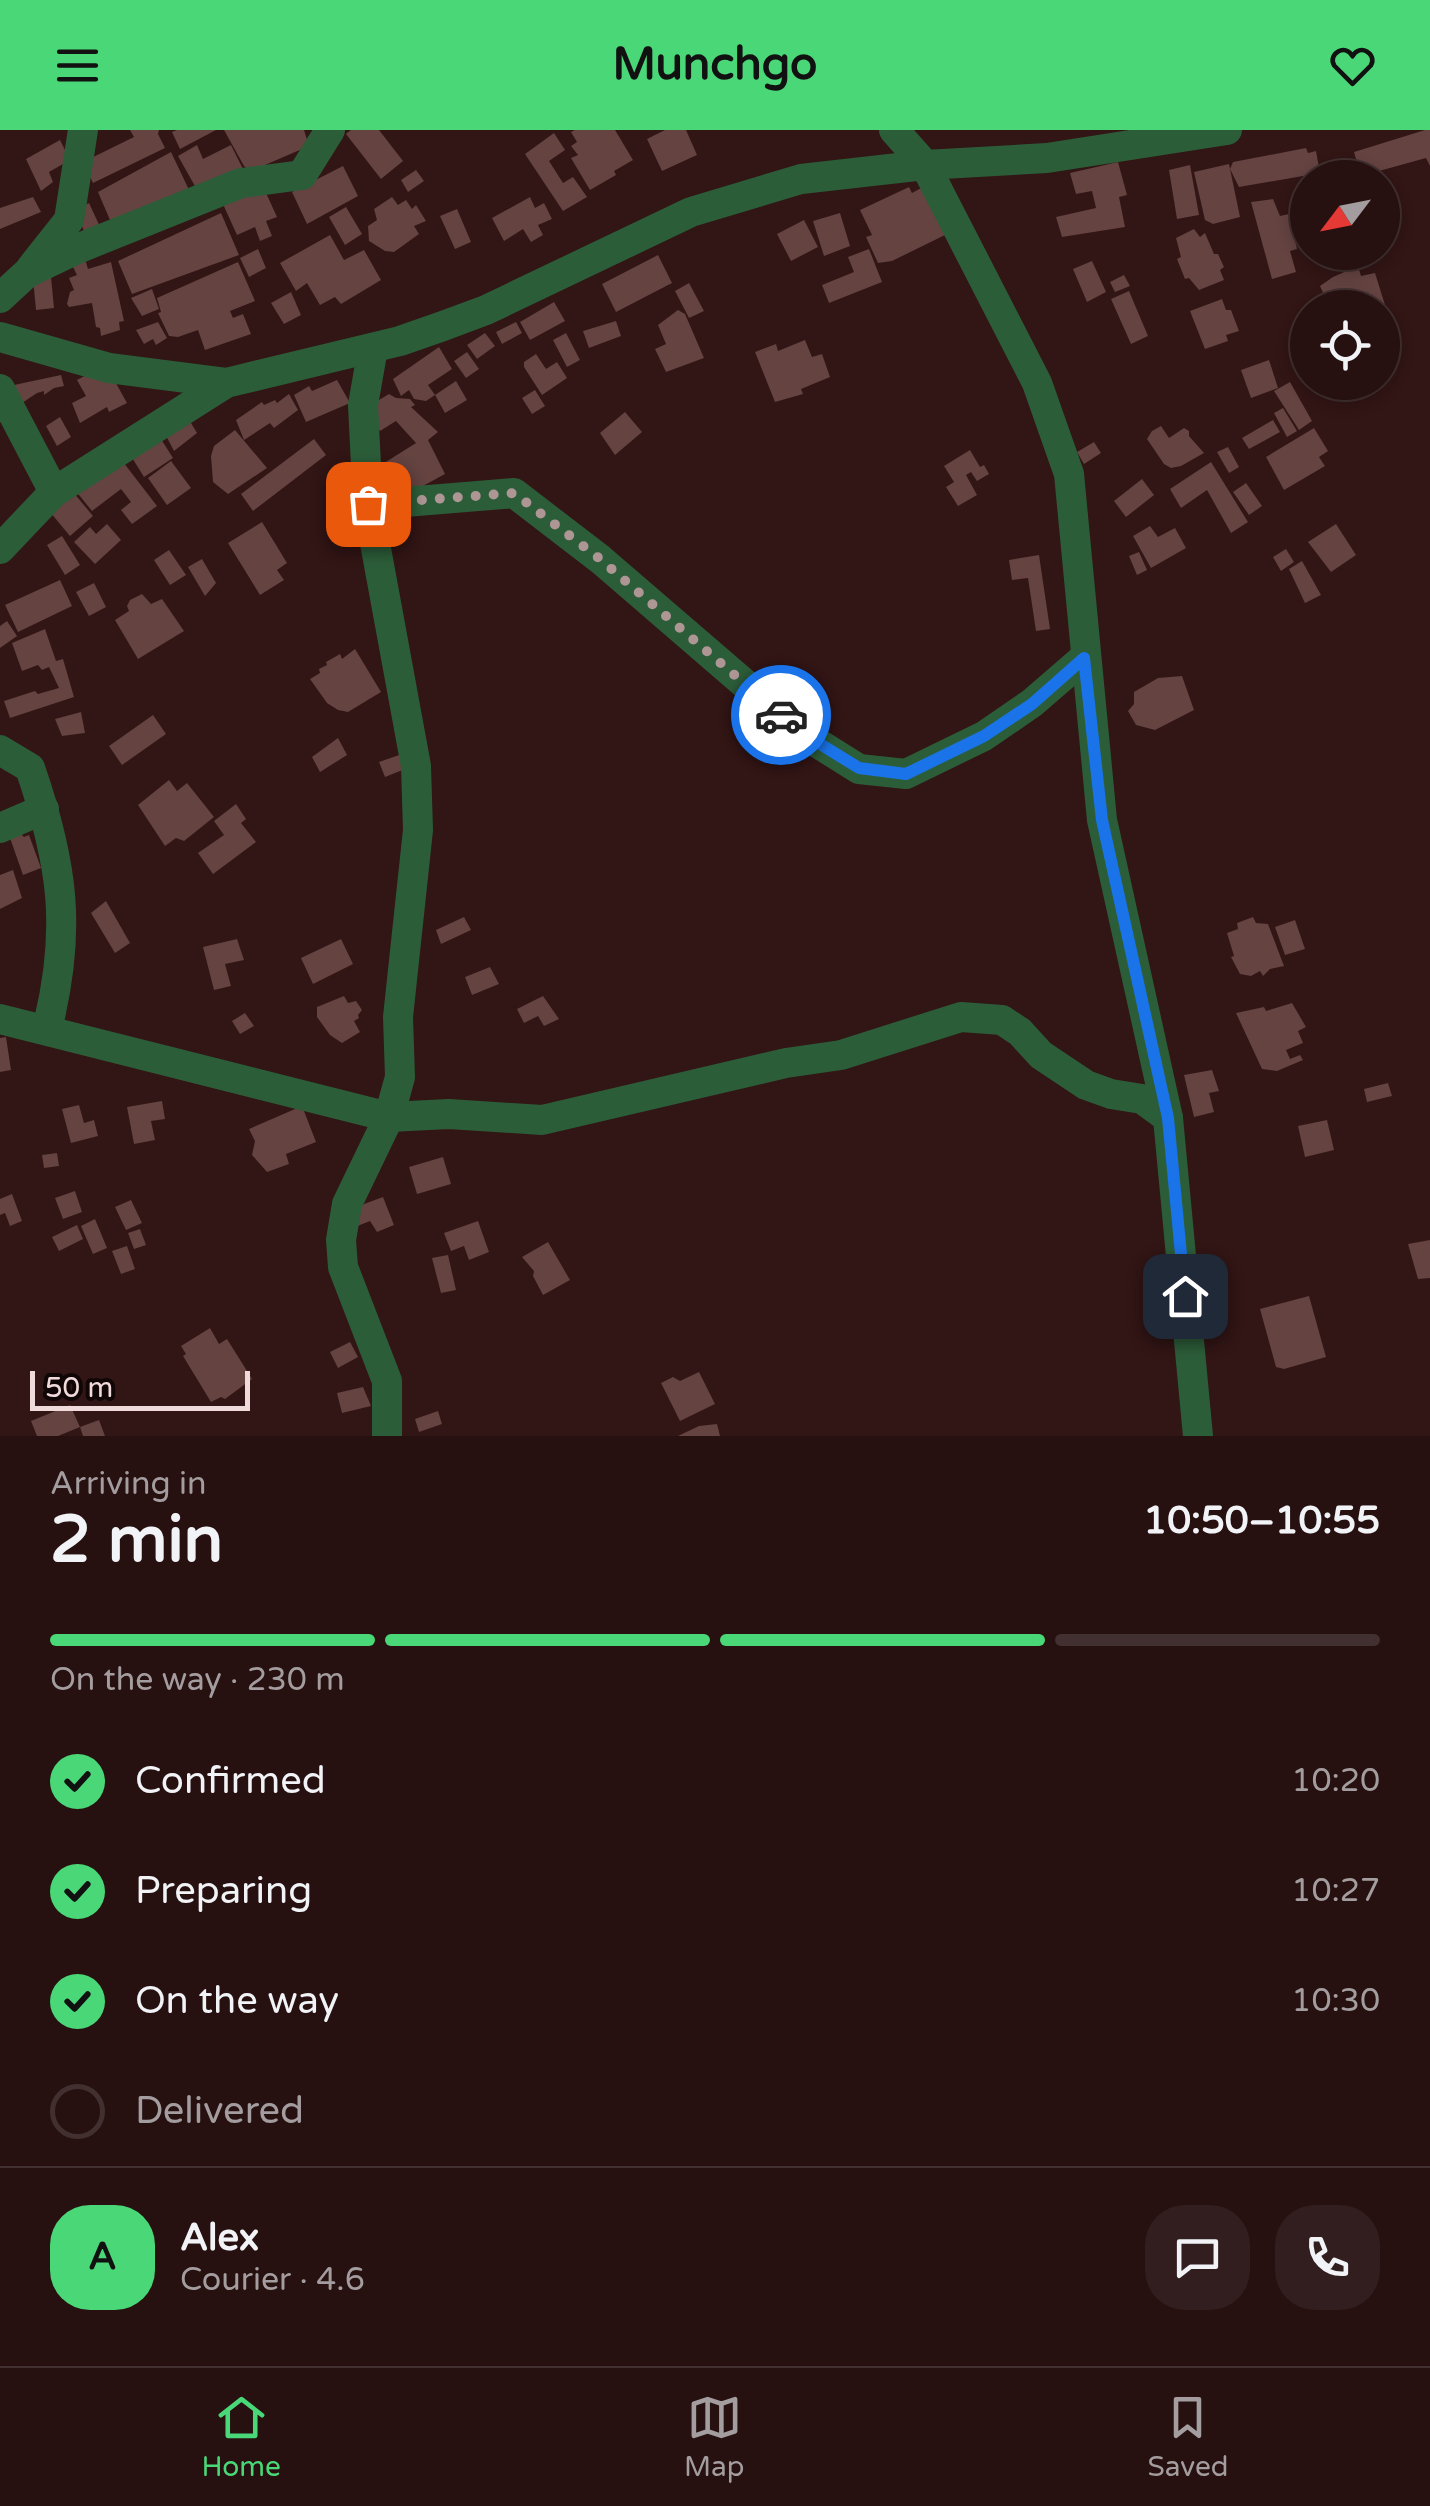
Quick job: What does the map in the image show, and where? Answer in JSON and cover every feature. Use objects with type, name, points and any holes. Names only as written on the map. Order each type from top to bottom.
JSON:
[{"type":"street","points":[[0,298],[27,273],[69,220],[82,130]]},
{"type":"street","points":[[27,273],[241,183],[302,175],[330,130]]},
{"type":"street","points":[[894,130],[925,165],[1037,383],[1069,474],[1102,820],[1168,1118],[1198,1436]]},
{"type":"street","points":[[0,549],[54,492],[226,383],[373,348],[486,310],[691,212],[801,179],[925,165],[1047,158],[1227,130]]},
{"type":"street","points":[[0,337],[109,368],[226,383]]},
{"type":"street","points":[[373,348],[363,405],[368,504],[416,766],[418,830],[398,1017],[400,1077],[389,1117],[348,1204],[341,1240],[343,1267],[387,1381],[387,1436]]},
{"type":"street","points":[[0,389],[54,492]]},
{"type":"street","points":[[368,504],[514,493],[600,559],[804,734],[859,768],[906,774],[984,736],[1032,704],[1084,658]]},
{"type":"street","points":[[0,750],[30,768],[57,858],[63,942],[46,1030]]},
{"type":"street","points":[[0,828],[44,809]]},
{"type":"street","points":[[0,1019],[389,1117],[449,1114],[542,1120],[786,1063],[841,1055],[961,1017],[980,1016],[1002,1020],[1020,1032],[1040,1054],[1086,1085],[1142,1099],[1168,1118]]},
{"type":"building","points":[[130,130],[159,130],[165,148],[93,183],[83,162],[134,137]]},
{"type":"building","points":[[216,130],[180,149],[172,132]]},
{"type":"building","points":[[224,130],[304,130],[309,146],[251,171],[244,166]]},
{"type":"building","points":[[351,130],[379,130],[403,161],[381,179],[346,134]]},
{"type":"building","points":[[615,130],[633,160],[590,190],[571,158],[578,155],[571,146],[577,142],[571,132]]},
{"type":"building","points":[[665,130],[686,130],[697,155],[662,171],[647,139]]},
{"type":"building","points":[[1430,130],[1430,166],[1426,158],[1400,165],[1400,160],[1356,160],[1354,152]]},
{"type":"building","points":[[554,133],[565,150],[549,161],[563,183],[573,177],[587,197],[563,211],[525,154]]},
{"type":"building","points":[[60,140],[70,160],[49,172],[53,182],[41,191],[26,159]]},
{"type":"building","points":[[197,145],[203,159],[231,145],[244,171],[200,195],[178,156]]},
{"type":"building","points":[[1306,148],[1308,153],[1316,151],[1318,160],[1290,160],[1290,178],[1239,187],[1230,169],[1233,162]]},
{"type":"building","points":[[171,152],[191,194],[113,227],[98,192]]},
{"type":"building","points":[[1118,162],[1127,195],[1119,197],[1125,227],[1062,237],[1056,217],[1096,208],[1092,191],[1076,194],[1070,173]]},
{"type":"building","points":[[1229,164],[1240,217],[1213,224],[1205,220],[1194,172]]},
{"type":"building","points":[[1190,165],[1199,215],[1177,219],[1169,170]]},
{"type":"building","points":[[343,166],[358,196],[307,224],[292,192]]},
{"type":"building","points":[[416,170],[424,181],[408,192],[401,180]]},
{"type":"building","points":[[262,184],[277,217],[266,221],[272,236],[260,241],[255,227],[237,235],[222,202]]},
{"type":"building","points":[[909,187],[912,193],[923,187],[945,235],[892,261],[878,263],[866,237],[872,235],[860,210]]},
{"type":"building","points":[[33,197],[41,212],[0,229],[0,208]]},
{"type":"building","points":[[392,197],[398,205],[406,200],[412,209],[416,205],[426,221],[414,226],[419,234],[394,252],[369,241],[368,226],[377,220],[374,209]]},
{"type":"building","points":[[530,197],[535,208],[544,203],[552,219],[538,225],[543,235],[531,242],[523,229],[504,241],[492,218]]},
{"type":"building","points":[[1273,199],[1280,216],[1289,214],[1290,270],[1296,272],[1272,279],[1251,202]]},
{"type":"building","points":[[89,203],[102,231],[87,240],[76,209]]},
{"type":"building","points":[[346,207],[362,234],[345,245],[329,217]]},
{"type":"building","points":[[457,209],[471,242],[455,249],[440,216]]},
{"type":"building","points":[[221,213],[239,255],[132,294],[118,261]]},
{"type":"building","points":[[840,213],[850,246],[824,256],[813,221]]},
{"type":"building","points":[[804,220],[818,247],[791,261],[777,234]]},
{"type":"building","points":[[1194,229],[1200,237],[1205,233],[1224,267],[1220,270],[1224,280],[1199,290],[1189,278],[1185,279],[1177,259],[1181,257],[1176,238]]},
{"type":"building","points":[[330,235],[344,260],[364,250],[381,280],[341,304],[335,297],[320,305],[307,283],[296,291],[280,263]]},
{"type":"building","points":[[258,249],[266,268],[249,277],[240,258]]},
{"type":"building","points":[[869,249],[882,282],[829,303],[822,285],[854,272],[848,257]]},
{"type":"building","points":[[658,255],[672,283],[616,312],[602,284]]},
{"type":"building","points":[[85,259],[88,269],[111,262],[124,321],[119,322],[120,330],[101,336],[92,303],[69,307],[67,304],[74,290],[69,278],[77,275],[71,263]]},
{"type":"building","points":[[1092,261],[1106,292],[1087,302],[1073,269]]},
{"type":"building","points":[[238,262],[255,301],[230,311],[233,318],[243,314],[251,334],[205,350],[198,330],[169,336],[158,313],[161,312],[157,298]]},
{"type":"building","points":[[1349,270],[1359,270],[1361,276],[1375,273],[1380,290],[1322,290],[1320,286]]},
{"type":"building","points":[[1124,275],[1130,286],[1115,292],[1110,282]]},
{"type":"building","points":[[51,277],[54,308],[36,310],[33,279]]},
{"type":"building","points":[[689,283],[704,311],[689,318],[675,291]]},
{"type":"building","points":[[152,289],[159,309],[142,316],[131,298]]},
{"type":"building","points":[[1129,291],[1148,336],[1131,344],[1111,299]]},
{"type":"building","points":[[291,292],[301,315],[284,324],[271,303]]},
{"type":"building","points":[[1222,299],[1239,331],[1226,335],[1228,341],[1205,349],[1190,311]]},
{"type":"building","points":[[554,302],[565,321],[530,340],[520,322]]},
{"type":"building","points":[[678,310],[685,314],[704,358],[666,372],[655,349],[666,344],[658,325]]},
{"type":"building","points":[[616,321],[621,336],[589,348],[583,331]]},
{"type":"building","points":[[158,322],[167,338],[156,345],[153,339],[144,344],[136,330]]},
{"type":"building","points":[[516,322],[522,333],[502,344],[496,332]]},
{"type":"building","points":[[485,333],[495,346],[477,359],[467,345]]},
{"type":"building","points":[[566,333],[580,360],[567,367],[553,340]]},
{"type":"building","points":[[805,340],[812,357],[822,354],[830,377],[801,389],[803,394],[775,402],[755,352],[776,344],[778,351]]},
{"type":"building","points":[[439,347],[452,369],[428,385],[435,395],[426,401],[414,399],[409,390],[401,396],[393,379]]},
{"type":"building","points":[[467,352],[479,369],[466,378],[454,361]]},
{"type":"building","points":[[536,354],[546,369],[557,362],[567,378],[542,395],[524,367],[524,362]]},
{"type":"building","points":[[1269,360],[1278,388],[1251,398],[1241,370]]},
{"type":"building","points":[[92,372],[112,376],[127,403],[109,412],[107,407],[80,423],[72,403],[86,396],[77,380]]},
{"type":"building","points":[[61,375],[64,386],[44,395],[44,391],[37,393],[22,403],[14,385]]},
{"type":"building","points":[[337,380],[350,403],[306,422],[294,395],[309,386],[312,391]]},
{"type":"building","points":[[456,381],[467,400],[445,413],[435,395]]},
{"type":"building","points":[[1290,382],[1290,400],[1300,400],[1312,421],[1299,430],[1274,391]]},
{"type":"building","points":[[535,390],[545,406],[532,414],[522,398]]},
{"type":"building","points":[[289,394],[298,410],[274,428],[270,423],[244,440],[236,420],[262,402],[277,403]]},
{"type":"building","points":[[389,394],[410,399],[415,405],[411,407],[438,432],[428,440],[445,474],[399,499],[381,465],[416,443],[396,421],[380,431],[364,409]]},
{"type":"building","points":[[1283,408],[1297,431],[1287,437],[1274,413]]},
{"type":"building","points":[[625,412],[642,432],[615,455],[600,433]]},
{"type":"building","points":[[185,413],[197,433],[174,451],[162,428]]},
{"type":"building","points":[[60,417],[71,437],[57,446],[46,426]]},
{"type":"building","points":[[1273,420],[1280,432],[1249,449],[1242,438]]},
{"type":"building","points":[[1161,426],[1169,438],[1184,428],[1189,431],[1204,453],[1181,466],[1171,468],[1164,464],[1147,439]]},
{"type":"building","points":[[1314,428],[1328,451],[1319,457],[1325,466],[1284,490],[1266,457]]},
{"type":"building","points":[[235,430],[267,468],[228,494],[213,482],[211,456],[214,446]]},
{"type":"building","points":[[159,436],[173,458],[144,477],[131,456]]},
{"type":"building","points":[[314,439],[326,455],[253,511],[241,494]]},
{"type":"building","points":[[1094,442],[1101,453],[1084,464],[1077,452]]},
{"type":"building","points":[[1228,447],[1239,467],[1229,473],[1217,452]]},
{"type":"building","points":[[970,450],[989,474],[977,481],[971,472],[966,475],[977,495],[958,506],[946,487],[954,482],[944,466]]},
{"type":"building","points":[[120,458],[157,506],[132,524],[121,510],[131,502],[121,489],[92,511],[75,490]]},
{"type":"building","points":[[171,461],[191,488],[167,505],[148,478]]},
{"type":"building","points":[[1211,462],[1248,522],[1231,533],[1207,490],[1181,508],[1170,489]]},
{"type":"building","points":[[1142,479],[1154,495],[1126,517],[1114,501]]},
{"type":"building","points":[[1246,483],[1262,506],[1249,515],[1233,492]]},
{"type":"building","points":[[73,492],[93,516],[70,536],[50,512]]},
{"type":"building","points":[[262,522],[287,563],[277,570],[284,580],[260,595],[228,543]]},
{"type":"building","points":[[107,524],[121,540],[95,564],[74,542],[90,527],[96,534]]},
{"type":"building","points":[[1336,524],[1356,555],[1331,572],[1308,542]]},
{"type":"building","points":[[1150,526],[1158,537],[1175,528],[1186,548],[1151,568],[1133,536]]},
{"type":"building","points":[[62,536],[80,565],[65,575],[47,545]]},
{"type":"building","points":[[1286,549],[1294,562],[1281,571],[1273,557]]},
{"type":"building","points":[[169,550],[186,575],[170,585],[154,560]]},
{"type":"building","points":[[1139,552],[1147,570],[1137,575],[1129,556]]},
{"type":"building","points":[[1039,555],[1050,629],[1036,631],[1028,578],[1012,580],[1009,560]]},
{"type":"building","points":[[202,559],[216,583],[205,596],[188,567]]},
{"type":"building","points":[[1302,561],[1321,595],[1305,603],[1289,569]]},
{"type":"building","points":[[60,580],[72,606],[18,632],[5,605]]},
{"type":"building","points":[[94,583],[106,607],[89,616],[76,592]]},
{"type":"building","points":[[142,594],[151,604],[162,599],[184,631],[138,659],[115,620],[129,611],[130,600]]},
{"type":"building","points":[[7,621],[17,636],[0,648],[0,626]]},
{"type":"building","points":[[45,629],[56,661],[63,659],[74,697],[10,718],[4,701],[59,688],[49,667],[42,670],[38,665],[22,671],[12,643]]},
{"type":"building","points":[[355,649],[381,692],[348,712],[327,703],[310,679],[320,673],[326,662],[340,654],[342,659]]},
{"type":"building","points":[[1182,676],[1194,710],[1155,730],[1136,725],[1128,711],[1134,704],[1134,692],[1158,678]]},
{"type":"building","points":[[81,712],[85,733],[62,736],[55,719]]},
{"type":"building","points":[[153,715],[166,734],[122,765],[109,746]]},
{"type":"building","points":[[338,738],[347,755],[320,772],[312,757]]},
{"type":"building","points":[[405,753],[410,767],[385,777],[379,762]]},
{"type":"building","points":[[169,780],[177,791],[187,783],[214,817],[184,841],[176,838],[165,846],[138,805]]},
{"type":"building","points":[[236,804],[246,819],[241,823],[256,842],[213,874],[198,853],[224,835],[214,821]]},
{"type":"building","points":[[29,835],[41,868],[23,875],[10,838]]},
{"type":"building","points":[[13,870],[22,898],[0,909],[0,875]]},
{"type":"building","points":[[106,901],[130,943],[115,953],[91,913]]},
{"type":"building","points":[[464,917],[471,930],[441,944],[436,930]]},
{"type":"building","points":[[1253,917],[1256,923],[1268,924],[1284,966],[1270,969],[1263,976],[1260,971],[1251,976],[1240,974],[1231,957],[1234,956],[1227,933],[1238,929],[1237,923]]},
{"type":"building","points":[[1295,920],[1305,949],[1285,955],[1275,927]]},
{"type":"building","points":[[237,939],[244,960],[225,964],[231,986],[214,990],[203,947]]},
{"type":"building","points":[[341,939],[353,964],[313,984],[301,958]]},
{"type":"building","points":[[490,967],[499,984],[472,995],[465,977]]},
{"type":"building","points":[[344,996],[348,1003],[356,1001],[362,1010],[354,1021],[360,1032],[342,1043],[330,1035],[317,1017],[317,1007]]},
{"type":"building","points":[[543,996],[559,1019],[544,1026],[538,1016],[524,1023],[517,1009]]},
{"type":"building","points":[[1292,1003],[1306,1027],[1298,1031],[1303,1043],[1286,1050],[1290,1059],[1300,1055],[1303,1060],[1277,1071],[1262,1069],[1236,1013],[1264,1007],[1266,1011]]},
{"type":"building","points":[[245,1013],[254,1026],[240,1034],[232,1021]]},
{"type":"building","points":[[6,1037],[11,1070],[0,1072],[0,1038]]},
{"type":"building","points":[[1212,1070],[1219,1091],[1209,1093],[1214,1112],[1194,1117],[1184,1075]]},
{"type":"building","points":[[1388,1083],[1392,1096],[1367,1102],[1364,1089]]},
{"type":"building","points":[[162,1101],[165,1119],[151,1121],[155,1140],[134,1144],[127,1107]]},
{"type":"building","points":[[79,1105],[84,1123],[94,1120],[98,1136],[71,1143],[62,1109]]},
{"type":"building","points":[[302,1106],[316,1142],[286,1154],[289,1164],[267,1172],[252,1155],[255,1141],[249,1129]]},
{"type":"building","points":[[1327,1120],[1334,1150],[1305,1157],[1298,1126]]},
{"type":"building","points":[[57,1153],[59,1166],[44,1168],[42,1155]]},
{"type":"building","points":[[443,1157],[451,1184],[417,1194],[409,1167]]},
{"type":"building","points":[[75,1191],[82,1212],[63,1219],[55,1198]]},
{"type":"building","points":[[12,1194],[22,1221],[10,1226],[5,1213],[0,1215],[0,1199]]},
{"type":"building","points":[[383,1197],[394,1225],[377,1232],[370,1221],[355,1227],[348,1210]]},
{"type":"building","points":[[131,1200],[142,1223],[126,1230],[115,1207]]},
{"type":"building","points":[[95,1219],[107,1248],[93,1254],[81,1226]]},
{"type":"building","points":[[478,1221],[489,1252],[469,1260],[464,1246],[451,1251],[444,1233]]},
{"type":"building","points":[[77,1225],[83,1239],[59,1251],[52,1237]]},
{"type":"building","points":[[140,1229],[146,1245],[134,1249],[128,1233]]},
{"type":"building","points":[[1430,1240],[1430,1278],[1418,1279],[1408,1244]]},
{"type":"building","points":[[548,1242],[570,1280],[543,1295],[534,1271],[522,1257]]},
{"type":"building","points":[[127,1246],[135,1269],[121,1274],[112,1251]]},
{"type":"building","points":[[448,1255],[456,1290],[441,1293],[432,1258]]},
{"type":"building","points":[[1309,1296],[1326,1357],[1284,1369],[1276,1367],[1260,1309]]},
{"type":"building","points":[[210,1328],[219,1344],[227,1339],[252,1379],[225,1399],[211,1402],[181,1346]]},
{"type":"building","points":[[350,1342],[358,1357],[338,1368],[330,1352]]},
{"type":"building","points":[[699,1372],[715,1404],[680,1421],[661,1383],[673,1377],[680,1381]]},
{"type":"building","points":[[363,1387],[371,1406],[342,1413],[337,1393]]},
{"type":"building","points":[[70,1405],[80,1427],[58,1436],[37,1436],[31,1421]]},
{"type":"building","points":[[438,1411],[442,1424],[419,1432],[415,1419]]},
{"type":"building","points":[[99,1420],[105,1436],[83,1436],[80,1427]]},
{"type":"building","points":[[717,1424],[720,1436],[678,1436],[699,1426]]},
{"type":"way so far","points":[[368,504],[514,493],[600,559],[781,715]]},
{"type":"route","points":[[781,715],[859,768],[906,774],[984,736],[1032,704],[1084,658],[1102,820],[1168,1118],[1185,1296]]}]
